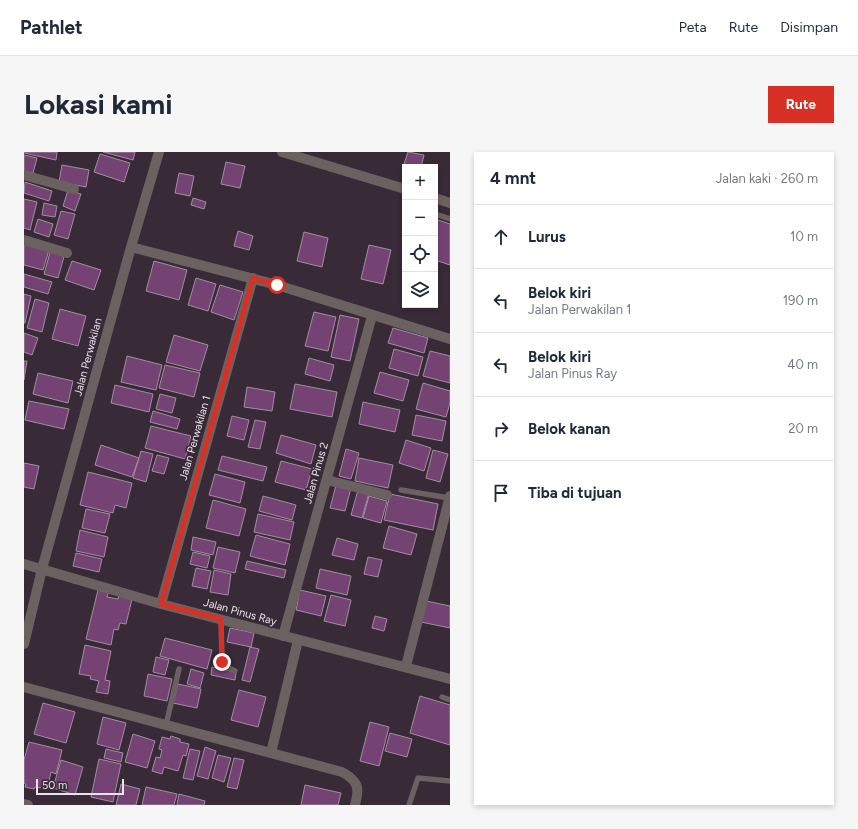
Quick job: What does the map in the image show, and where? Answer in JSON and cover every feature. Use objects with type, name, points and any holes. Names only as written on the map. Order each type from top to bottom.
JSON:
[{"type":"street","name":"Jalan Perwakilan","points":[[24,644],[42,569],[131,247],[159,152]]},
{"type":"street","points":[[282,152],[402,188]]},
{"type":"street","points":[[24,175],[74,189]]},
{"type":"street","points":[[438,199],[450,203]]},
{"type":"street","points":[[24,240],[67,253]]},
{"type":"street","points":[[131,247],[253,278],[450,339]]},
{"type":"street","name":"Jalan Perwakilan 1","points":[[161,604],[253,278]]},
{"type":"street","name":"Jalan Pinus 2","points":[[283,636],[372,316]]},
{"type":"street","points":[[327,480],[387,495]]},
{"type":"street","points":[[406,666],[450,497]]},
{"type":"street","name":"Jalan Pinus Ray","points":[[24,564],[161,604],[298,640],[406,666],[450,679]]},
{"type":"street","points":[[271,753],[298,640]]},
{"type":"street","points":[[24,687],[342,772],[351,777],[357,784],[358,795],[355,805]]},
{"type":"street","points":[[24,804],[28,805]]},
{"type":"lane","points":[[438,215],[450,219]]},
{"type":"lane","points":[[401,490],[450,497]]},
{"type":"lane","points":[[221,619],[222,662],[225,666],[236,670]]},
{"type":"lane","points":[[166,725],[179,669]]},
{"type":"lane","points":[[442,697],[450,700]]},
{"type":"lane","points":[[409,805],[418,778],[450,781]]},
{"type":"building","points":[[24,152],[57,152],[56,160]]},
{"type":"building","points":[[103,152],[135,152],[133,160]]},
{"type":"building","points":[[408,152],[424,155],[422,164],[404,164]]},
{"type":"building","points":[[100,154],[130,163],[124,182],[94,172]]},
{"type":"building","points":[[24,155],[37,158],[33,173],[24,171]]},
{"type":"building","points":[[226,162],[245,166],[240,188],[221,184]]},
{"type":"building","points":[[62,165],[89,170],[86,187],[59,182]]},
{"type":"building","points":[[179,173],[194,176],[190,196],[175,193]]},
{"type":"building","points":[[25,182],[52,191],[49,201],[24,193]]},
{"type":"building","points":[[68,190],[81,194],[75,211],[63,206]]},
{"type":"building","points":[[193,198],[206,202],[204,209],[191,205]]},
{"type":"building","points":[[24,199],[37,202],[30,230],[24,228]]},
{"type":"building","points":[[44,203],[57,206],[55,217],[42,215]]},
{"type":"building","points":[[61,211],[75,214],[68,239],[54,235]]},
{"type":"building","points":[[38,219],[53,224],[49,237],[34,232]]},
{"type":"building","points":[[438,220],[450,224],[450,265],[438,261]]},
{"type":"building","points":[[238,231],[253,236],[249,250],[234,246]]},
{"type":"building","points":[[304,232],[328,238],[322,267],[297,261]]},
{"type":"building","points":[[24,243],[49,250],[43,270],[24,265]]},
{"type":"building","points":[[369,245],[391,250],[383,284],[361,279]]},
{"type":"building","points":[[51,249],[65,253],[58,278],[44,274]]},
{"type":"building","points":[[72,261],[101,270],[94,290],[65,280]]},
{"type":"building","points":[[154,261],[187,270],[179,300],[146,291]]},
{"type":"building","points":[[24,274],[52,282],[48,294],[24,287]]},
{"type":"building","points":[[196,278],[216,284],[208,311],[188,305]]},
{"type":"building","points":[[220,285],[243,292],[234,320],[211,312]]},
{"type":"building","points":[[24,294],[31,296],[25,323],[24,323]]},
{"type":"building","points":[[35,299],[49,303],[42,332],[27,328]]},
{"type":"building","points":[[60,309],[86,316],[78,346],[52,339]]},
{"type":"building","points":[[314,312],[336,317],[328,351],[305,346]]},
{"type":"building","points":[[340,315],[359,319],[350,361],[331,357]]},
{"type":"building","points":[[393,328],[428,338],[424,353],[388,343]]},
{"type":"building","points":[[24,333],[38,338],[32,355],[24,352]]},
{"type":"building","points":[[174,335],[208,345],[200,371],[166,362]]},
{"type":"building","points":[[394,349],[423,357],[418,376],[389,368]]},
{"type":"building","points":[[430,351],[450,356],[450,383],[423,376]]},
{"type":"building","points":[[127,356],[162,365],[156,390],[121,382]]},
{"type":"building","points":[[309,358],[334,365],[330,381],[305,374]]},
{"type":"building","points":[[24,361],[27,361],[24,380]]},
{"type":"building","points":[[165,365],[200,373],[194,397],[159,388]]},
{"type":"building","points":[[380,372],[409,380],[403,401],[374,393]]},
{"type":"building","points":[[38,373],[73,381],[68,403],[33,394]]},
{"type":"building","points":[[423,383],[450,391],[450,403],[446,417],[416,409]]},
{"type":"building","points":[[295,384],[337,392],[332,417],[290,409]]},
{"type":"building","points":[[115,385],[153,394],[149,412],[111,403]]},
{"type":"building","points":[[247,387],[275,392],[272,411],[244,407]]},
{"type":"building","points":[[160,394],[176,398],[172,413],[156,409]]},
{"type":"building","points":[[29,401],[69,409],[64,429],[25,420]]},
{"type":"building","points":[[363,402],[400,410],[395,432],[359,424]]},
{"type":"building","points":[[153,411],[180,419],[177,429],[150,422]]},
{"type":"building","points":[[416,415],[446,421],[442,441],[412,435]]},
{"type":"building","points":[[232,416],[249,420],[244,440],[227,436]]},
{"type":"building","points":[[255,420],[266,422],[260,449],[248,447]]},
{"type":"building","points":[[151,426],[191,436],[185,459],[145,448]]},
{"type":"building","points":[[281,435],[316,445],[311,464],[276,453]]},
{"type":"building","points":[[406,440],[431,448],[424,471],[399,463]]},
{"type":"building","points":[[101,445],[139,458],[132,477],[95,465]]},
{"type":"building","points":[[346,449],[359,453],[351,479],[339,476]]},
{"type":"building","points":[[433,450],[448,454],[440,482],[426,478]]},
{"type":"building","points":[[141,451],[153,454],[146,482],[133,478]]},
{"type":"building","points":[[157,455],[169,458],[164,474],[152,471]]},
{"type":"building","points":[[222,456],[267,467],[263,481],[218,470]]},
{"type":"building","points":[[359,458],[393,465],[388,488],[355,481]]},
{"type":"building","points":[[281,461],[312,469],[306,490],[275,482]]},
{"type":"building","points":[[24,463],[39,466],[34,489],[24,487]]},
{"type":"building","points":[[88,472],[132,483],[126,508],[115,505],[113,513],[80,505]]},
{"type":"building","points":[[215,474],[245,482],[240,503],[209,495]]},
{"type":"building","points":[[336,485],[351,488],[345,511],[330,508]]},
{"type":"building","points":[[358,490],[369,493],[362,518],[351,515]]},
{"type":"building","points":[[390,494],[438,504],[433,530],[384,520]]},
{"type":"building","points":[[263,496],[296,505],[292,520],[259,511]]},
{"type":"building","points":[[369,496],[387,501],[381,523],[363,518]]},
{"type":"building","points":[[213,500],[246,509],[239,536],[206,528]]},
{"type":"building","points":[[86,509],[110,514],[105,533],[82,528]]},
{"type":"building","points":[[258,514],[294,522],[290,540],[254,532]]},
{"type":"building","points":[[389,526],[417,534],[411,555],[383,548]]},
{"type":"building","points":[[80,530],[108,537],[104,557],[76,551]]},
{"type":"building","points":[[256,535],[290,544],[285,565],[250,556]]},
{"type":"building","points":[[193,537],[216,542],[213,555],[191,550]]},
{"type":"building","points":[[337,538],[358,544],[354,560],[332,555]]},
{"type":"building","points":[[218,547],[240,552],[235,573],[213,568]]},
{"type":"building","points":[[193,552],[210,556],[207,568],[190,564]]},
{"type":"building","points":[[76,553],[102,559],[99,572],[73,566]]},
{"type":"building","points":[[368,557],[382,560],[378,577],[364,574]]},
{"type":"building","points":[[247,561],[286,570],[284,578],[245,569]]},
{"type":"building","points":[[196,568],[211,571],[207,589],[192,586]]},
{"type":"building","points":[[320,569],[351,576],[347,595],[316,588]]},
{"type":"building","points":[[214,570],[231,574],[228,595],[210,592]]},
{"type":"building","points":[[98,590],[108,593],[107,597],[118,599],[119,596],[132,599],[126,624],[120,623],[118,630],[114,629],[111,645],[86,639]]},
{"type":"building","points":[[300,590],[326,596],[321,616],[296,610]]},
{"type":"building","points":[[331,595],[351,600],[345,626],[324,621]]},
{"type":"building","points":[[426,601],[450,606],[450,628],[421,622]]},
{"type":"building","points":[[375,616],[387,619],[384,631],[372,628]]},
{"type":"building","points":[[230,628],[254,633],[251,647],[227,642]]},
{"type":"building","points":[[165,638],[212,650],[207,669],[160,656]]},
{"type":"building","points":[[85,645],[111,651],[105,680],[110,681],[108,694],[96,692],[99,681],[90,679],[91,676],[79,674]]},
{"type":"building","points":[[250,647],[259,649],[250,682],[242,680]]},
{"type":"building","points":[[156,657],[169,660],[165,675],[153,672]]},
{"type":"building","points":[[212,667],[236,672],[235,680],[211,675]]},
{"type":"building","points":[[191,669],[204,673],[200,688],[187,684]]},
{"type":"building","points":[[148,674],[172,679],[167,701],[144,696]]},
{"type":"building","points":[[178,684],[201,689],[197,708],[173,703]]},
{"type":"building","points":[[239,690],[266,697],[258,727],[231,720]]},
{"type":"building","points":[[420,696],[450,705],[450,745],[410,733]]},
{"type":"building","points":[[43,703],[75,712],[66,743],[34,734]]},
{"type":"building","points":[[103,717],[126,723],[119,750],[97,744]]},
{"type":"building","points":[[370,722],[389,727],[379,766],[360,761]]},
{"type":"building","points":[[390,733],[412,739],[407,757],[385,751]]},
{"type":"building","points":[[133,734],[155,741],[147,768],[125,762]]},
{"type":"building","points":[[171,736],[180,739],[180,742],[189,744],[186,756],[183,755],[178,771],[164,767],[162,774],[152,771],[156,757],[160,758],[162,750],[159,749],[162,737],[170,739]]},
{"type":"building","points":[[29,742],[62,750],[56,774],[51,772],[48,785],[43,784],[42,788],[35,787],[34,789],[25,787],[24,760]]},
{"type":"building","points":[[205,747],[216,751],[208,779],[197,776]]},
{"type":"building","points":[[106,749],[123,753],[121,762],[104,758]]},
{"type":"building","points":[[190,749],[200,751],[193,780],[183,778]]},
{"type":"building","points":[[218,755],[231,758],[224,782],[212,778]]},
{"type":"building","points":[[234,758],[244,760],[237,789],[227,787]]},
{"type":"building","points":[[99,759],[121,764],[113,802],[91,797]]},
{"type":"building","points":[[61,760],[83,767],[75,795],[53,788]]},
{"type":"building","points":[[121,784],[140,789],[136,805],[116,805]]},
{"type":"building","points":[[305,785],[341,793],[338,805],[301,805]]},
{"type":"building","points":[[146,787],[177,794],[174,805],[142,805]]},
{"type":"building","points":[[179,794],[205,801],[204,805],[177,805]]},
{"type":"route","points":[[222,662],[221,619],[161,604],[253,278],[277,285]]}]
